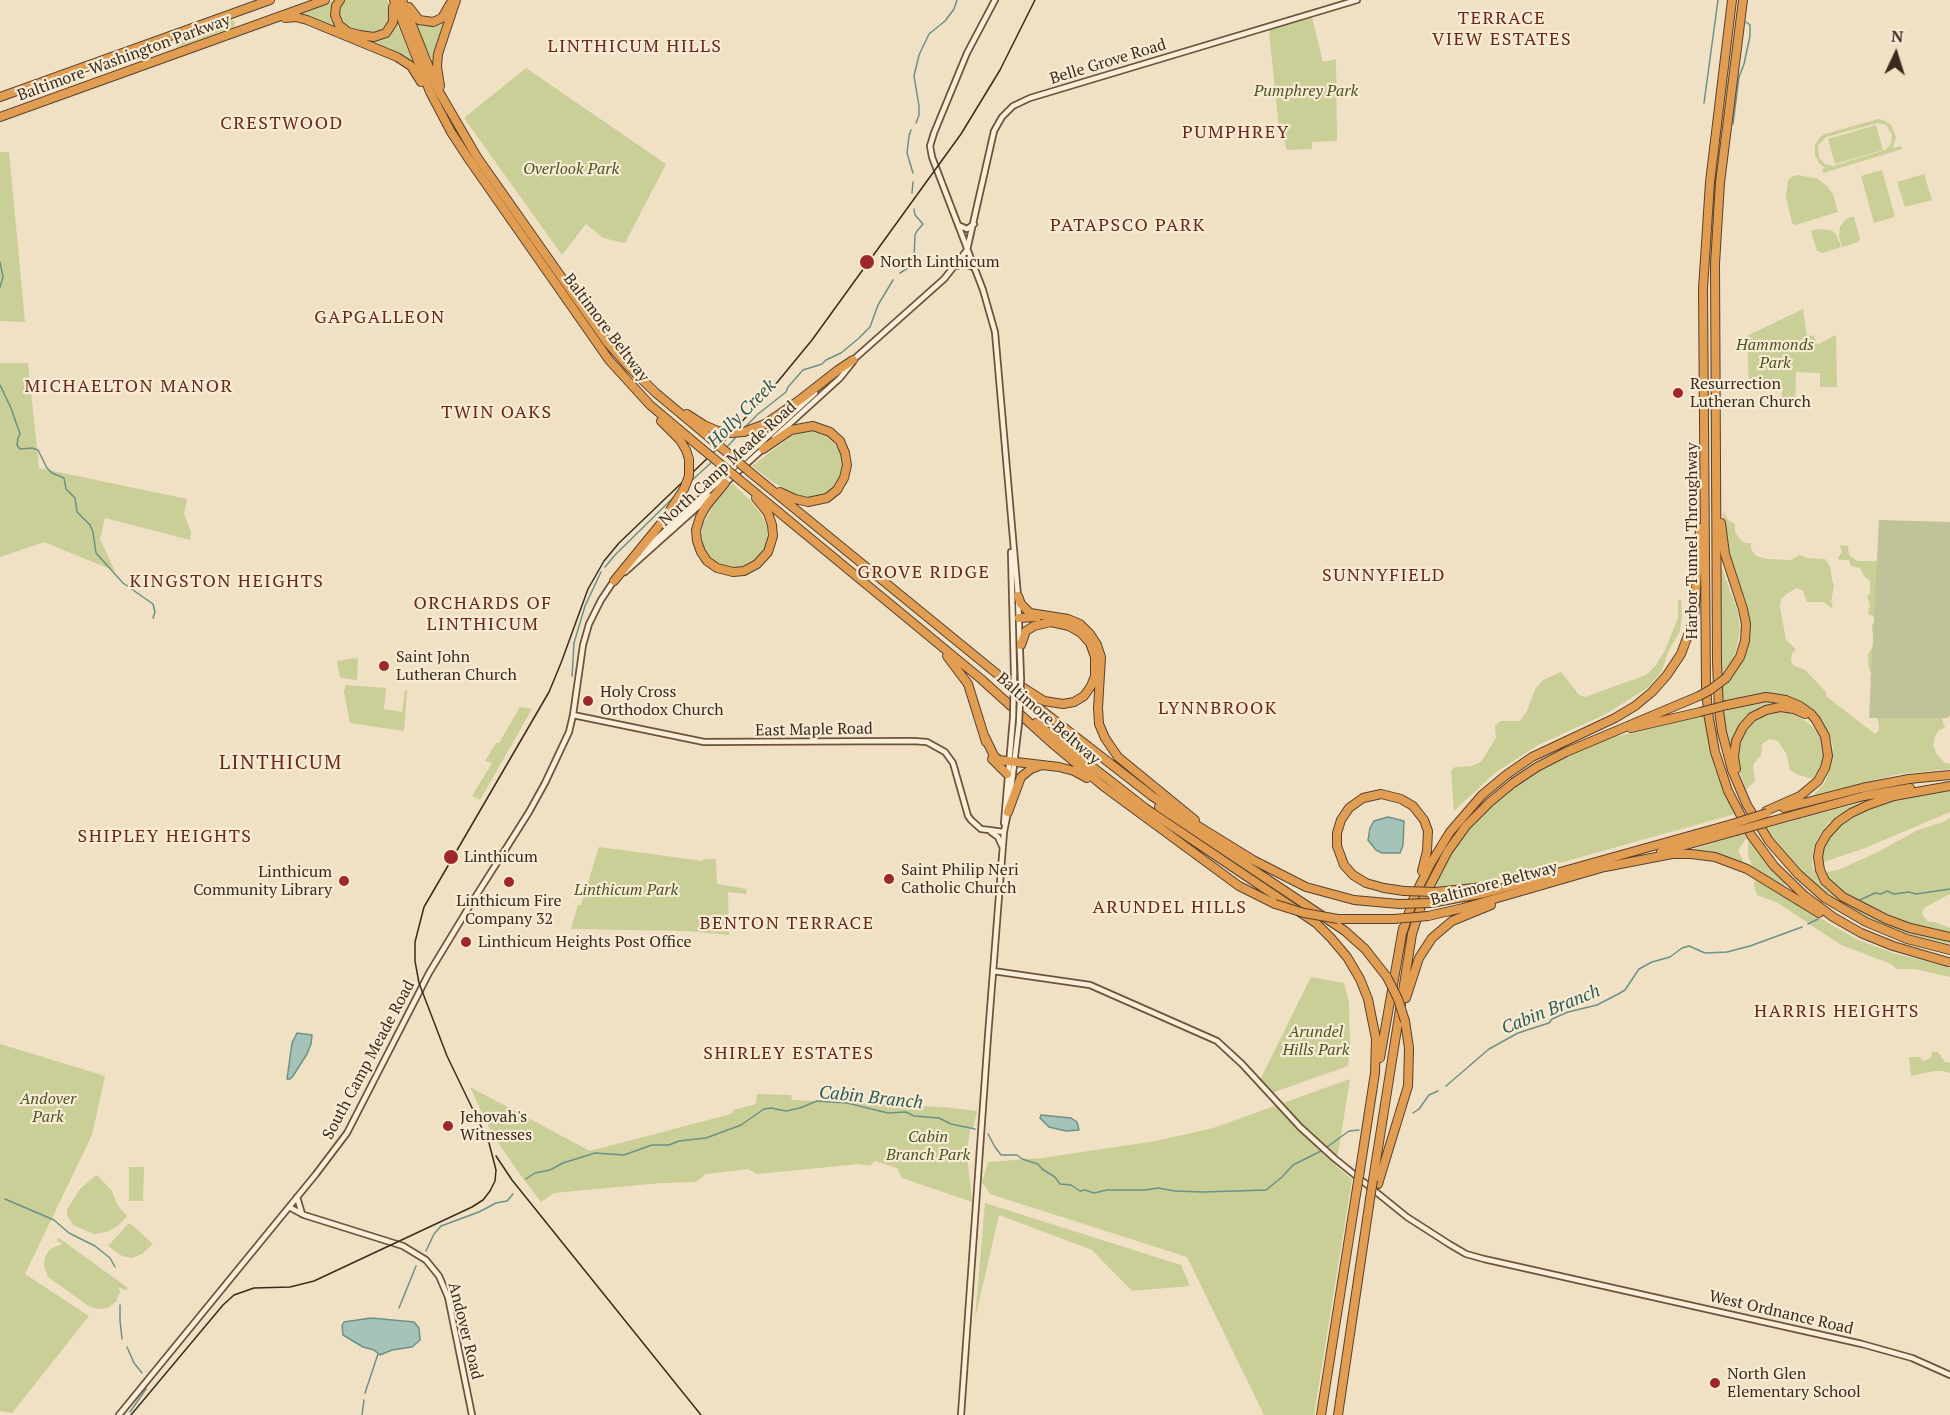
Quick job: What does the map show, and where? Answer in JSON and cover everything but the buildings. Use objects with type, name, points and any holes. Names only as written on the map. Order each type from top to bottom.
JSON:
[{"type":"highway","name":"Baltimore-Washington Parkway","points":[[0,97],[270,0]]},
{"type":"highway","name":"Baltimore-Washington Parkway","points":[[0,117],[325,0]]},
{"type":"highway","points":[[340,0],[336,6],[335,15],[339,25],[354,34],[374,37],[382,35],[392,26],[393,0]]},
{"type":"highway","name":"Baltimore Beltway","points":[[393,0],[430,92],[451,132],[599,346],[639,393],[740,482],[981,679],[1062,752],[1239,886],[1275,904],[1304,913],[1338,918],[1394,920],[1428,916],[1605,867],[1733,826],[1767,812],[1862,788],[1947,775]]},
{"type":"highway","points":[[404,0],[415,17],[429,23],[442,18],[451,0]]},
{"type":"highway","name":"Baltimore Beltway","points":[[404,0],[434,80],[454,120],[477,157],[607,342],[628,367],[767,487],[1040,709],[1152,796],[1284,877],[1323,893],[1368,902],[1431,903],[1485,893],[1703,831],[1772,821],[1873,794],[1950,785]]},
{"type":"highway","points":[[454,120],[453,112],[441,89],[437,61],[456,0]]},
{"type":"highway","name":"Harbor Tunnel Throughway","points":[[1732,0],[1713,153],[1705,234],[1703,289],[1706,662],[1708,713],[1715,752],[1728,791],[1756,842],[1774,866],[1805,896],[1846,925],[1879,941],[1949,963]]},
{"type":"highway","name":"Harbor Tunnel Throughway","points":[[1743,0],[1718,211],[1714,289],[1717,662],[1719,711],[1724,741],[1732,770],[1747,805],[1769,841],[1798,874],[1826,898],[1852,915],[1907,939],[1950,950]]},
{"type":"highway","points":[[259,25],[279,18],[302,18],[402,60],[415,71],[451,132]]},
{"type":"highway","points":[[599,346],[630,390],[680,440],[689,459],[689,476],[684,489],[663,521],[614,581]]},
{"type":"highway","points":[[656,393],[699,422],[718,431],[744,432],[765,424],[853,360]]},
{"type":"highway","points":[[1338,1415],[1376,1182],[1407,965],[1418,915],[1428,886],[1448,851],[1466,826],[1500,793],[1537,767],[1710,690],[1726,678],[1740,657],[1745,641],[1746,624],[1721,534],[1715,385]]},
{"type":"highway","points":[[763,449],[791,430],[813,426],[824,429],[835,436],[843,447],[847,459],[842,484],[833,494],[822,500],[802,501],[767,487]]},
{"type":"highway","points":[[1402,932],[1414,897],[1431,862],[1450,832],[1482,795],[1532,757],[1615,718],[1635,706],[1660,684],[1675,664],[1690,631],[1695,607],[1704,464]]},
{"type":"highway","points":[[725,483],[703,512],[696,536],[698,546],[707,561],[717,568],[733,572],[744,571],[757,564],[768,552],[773,536],[770,519],[763,506],[740,482]]},
{"type":"highway","points":[[993,671],[1008,677],[1036,697],[1050,703],[1068,704],[1084,696],[1094,681],[1095,657],[1090,644],[1081,633],[1069,626],[1030,613],[1020,604],[1018,596]]},
{"type":"highway","points":[[1017,622],[1062,617],[1080,624],[1090,634],[1097,645],[1102,663],[1098,716],[1105,738],[1113,751],[1196,821],[1253,860]]},
{"type":"highway","points":[[1021,645],[1026,631],[1046,619]]},
{"type":"highway","points":[[920,629],[951,660],[962,675],[972,694],[992,759],[1007,774]]},
{"type":"highway","points":[[981,679],[1145,808],[1306,915],[1332,938],[1360,979],[1368,999],[1374,1025],[1376,1061],[1321,1415]]},
{"type":"highway","points":[[1581,746],[1623,731],[1726,705],[1766,697],[1786,700],[1811,714],[1823,731],[1828,756],[1818,781],[1800,796],[1767,812]]},
{"type":"highway","points":[[1747,805],[1734,757],[1736,741],[1747,721],[1766,710],[1788,708],[1801,712],[1823,731]]},
{"type":"highway","points":[[1040,709],[1080,746],[1182,823],[1345,931],[1365,949],[1387,977],[1398,999],[1405,1021],[1409,1054],[1408,1086],[1376,1182]]},
{"type":"highway","points":[[985,737],[997,759],[1068,769],[1081,774],[1141,814]]},
{"type":"highway","points":[[1006,814],[1021,777],[1031,769],[1047,765]]},
{"type":"highway","points":[[1950,785],[1894,796],[1851,813],[1827,834],[1820,846],[1818,857],[1825,881],[1843,897],[1886,919],[1910,928],[1950,937]]},
{"type":"highway","points":[[1367,1124],[1402,932],[1426,859],[1428,844],[1426,825],[1416,809],[1401,799],[1381,795],[1363,798],[1349,808],[1341,820],[1336,840],[1340,859],[1359,879],[1384,888],[1404,891],[1435,892],[1493,886],[1574,868]]},
{"type":"highway","points":[[1605,867],[1672,854],[1703,855],[1725,860],[1759,875],[1860,936],[1892,949],[1949,963]]},
{"type":"highway","points":[[1397,1035],[1416,965],[1427,944],[1438,931],[1460,916],[1562,879]]},
{"type":"main road","points":[[961,1415],[969,1278],[1004,832],[1019,723],[1021,645],[1017,622],[997,347],[992,317],[932,157],[930,146],[967,53],[995,0]]},
{"type":"main road","name":"Belle Grove Road","points":[[967,250],[994,131],[1006,112],[1020,102],[1357,0]]},
{"type":"main road","points":[[957,224],[966,229],[974,224]]},
{"type":"main road","name":"North Camp Meade Road","points":[[573,715],[585,634],[600,600],[614,581],[642,552],[828,380],[899,321],[956,266],[967,250]]},
{"type":"main road","points":[[956,266],[968,264],[975,269]]},
{"type":"main road","name":"North Camp Meade Road","points":[[614,581],[840,378],[853,360]]},
{"type":"main road","points":[[1003,849],[998,837],[990,830],[999,826],[1006,814],[1007,774],[1012,762],[1018,596],[1011,534]]},
{"type":"main road","name":"East Maple Road","points":[[573,715],[705,742],[927,742],[939,748],[949,758],[956,771],[968,816],[977,826],[1004,832]]},
{"type":"main road","name":"South Camp Meade Road","points":[[118,1415],[347,1133],[429,973],[538,798],[566,739],[573,715]]},
{"type":"main road","name":"West Ordnance Road","points":[[993,970],[1090,985],[1211,1037],[1228,1049],[1300,1127],[1334,1158],[1384,1199],[1466,1254],[1862,1344],[1912,1358],[1950,1375]]},
{"type":"main road","points":[[297,1197],[302,1214]]},
{"type":"main road","name":"Andover Road","points":[[289,1207],[302,1214],[403,1246],[422,1257],[432,1268],[442,1282],[448,1297],[472,1415]]},
{"type":"green space","points":[[338,0],[333,11],[346,33],[296,15]]},
{"type":"green space","points":[[342,0],[387,0],[392,14],[388,28],[377,34],[356,33],[341,26],[336,12]]},
{"type":"green space","points":[[449,13],[433,63],[414,19],[427,25]]},
{"type":"green space","name":"Pumphrey Park","points":[[1312,17],[1323,62],[1336,59],[1337,141],[1312,142],[1312,149],[1287,150],[1278,120],[1269,30]]},
{"type":"green space","points":[[231,19],[235,22],[234,27],[177,48],[174,38]]},
{"type":"green space","points":[[396,20],[415,68],[362,40],[363,37],[379,38]]},
{"type":"green space","name":"Overlook Park","points":[[526,68],[666,164],[625,243],[603,238],[586,224],[562,255],[464,118]]},
{"type":"green space","points":[[1878,119],[1891,125],[1896,137],[1893,148],[1901,146],[1902,149],[1823,173],[1822,169],[1825,168],[1815,155],[1815,145],[1825,134]],"holes":[[[1878,123],[1886,125],[1892,134],[1891,144],[1885,150],[1833,166],[1825,164],[1819,158],[1818,146],[1826,137]]]},
{"type":"green space","points":[[1876,125],[1883,150],[1835,164],[1828,139]]},
{"type":"green space","points":[[0,152],[9,152],[25,322],[0,321]]},
{"type":"green space","points":[[1882,170],[1895,217],[1874,223],[1861,176]]},
{"type":"green space","points":[[1924,174],[1932,200],[1905,207],[1897,182]]},
{"type":"green space","points":[[1798,175],[1818,179],[1827,186],[1833,194],[1838,212],[1795,225],[1792,223],[1786,197],[1788,181],[1791,177]]},
{"type":"green space","points":[[1850,217],[1854,217],[1860,239],[1858,242],[1842,247],[1839,236],[1840,227]]},
{"type":"green space","points":[[1818,229],[1834,232],[1841,247],[1823,253],[1817,251],[1811,231]]},
{"type":"green space","name":"Hammonds Park","points":[[1803,309],[1807,337],[1814,335],[1817,345],[1836,335],[1837,387],[1820,387],[1820,373],[1796,372],[1795,406],[1782,408],[1782,388],[1749,388],[1747,336]]},
{"type":"green space","points":[[0,363],[28,363],[39,468],[187,499],[184,514],[191,532],[190,540],[105,518],[100,539],[115,571],[44,542],[0,557]]},
{"type":"green space","points":[[809,430],[819,431],[832,439],[841,453],[843,463],[840,477],[825,495],[797,497],[752,466],[793,435]]},
{"type":"green space","points":[[732,483],[751,501],[767,526],[767,542],[762,555],[738,568],[723,566],[711,559],[703,547],[702,535],[703,523],[709,514],[710,507]]},
{"type":"green space","points":[[1723,511],[1728,520],[1735,524],[1735,532],[1740,539],[1745,543],[1751,543],[1751,549],[1756,556],[1791,560],[1800,555],[1807,558],[1825,559],[1830,566],[1834,585],[1831,608],[1824,602],[1807,602],[1803,591],[1797,588],[1781,600],[1780,607],[1786,640],[1796,649],[1792,653],[1791,660],[1793,665],[1805,670],[1826,692],[1826,696],[1875,734],[1879,726],[1870,680],[1868,654],[1876,641],[1873,639],[1872,624],[1876,622],[1874,617],[1868,613],[1870,605],[1867,596],[1870,594],[1870,581],[1860,568],[1851,566],[1849,560],[1839,560],[1838,557],[1842,553],[1840,545],[1848,546],[1849,555],[1857,561],[1880,561],[1943,711],[1942,719],[1945,728],[1939,730],[1933,745],[1937,755],[1945,763],[1950,764],[1950,769],[1900,774],[1813,795],[1824,784],[1830,769],[1833,747],[1830,734],[1816,713],[1799,700],[1786,695],[1765,693],[1723,702],[1722,684],[1733,674],[1749,621],[1746,602],[1726,544]]},
{"type":"green space","points":[[1879,520],[1950,522],[1950,715],[1948,718],[1869,718]]},
{"type":"green space","points":[[1720,558],[1738,612],[1740,630],[1730,668],[1721,679]]},
{"type":"green space","points":[[1678,600],[1681,600],[1680,631],[1669,650],[1662,670],[1649,687],[1604,715],[1538,745],[1495,773],[1454,811],[1451,771],[1455,767],[1472,766],[1481,762],[1496,738],[1495,726],[1500,721],[1520,721],[1527,711],[1535,689],[1543,680],[1561,672],[1579,695],[1585,697],[1646,675],[1656,665],[1665,650],[1678,618]]},
{"type":"green space","points":[[358,659],[357,680],[340,677],[337,661]]},
{"type":"green space","points":[[346,685],[386,688],[384,709],[402,712],[405,690],[407,690],[404,731],[350,723],[344,692]]},
{"type":"green space","points":[[1764,699],[1776,700],[1790,706],[1771,704],[1753,713],[1739,724],[1731,747],[1722,709]]},
{"type":"green space","points":[[520,707],[532,709],[480,800],[472,796],[492,763],[485,761],[496,743],[499,743]]},
{"type":"green space","points":[[1776,712],[1794,713],[1812,726],[1820,736],[1824,749],[1822,766],[1817,778],[1798,775],[1790,770],[1787,755],[1778,741],[1769,739],[1762,744],[1761,755],[1753,765],[1755,781],[1746,790],[1738,758],[1741,739],[1750,725],[1759,717]]},
{"type":"green space","points":[[1704,713],[1715,769],[1735,814],[1520,874],[1476,884],[1432,888],[1447,859],[1464,835],[1495,802],[1524,779],[1554,761],[1597,742]]},
{"type":"green space","points":[[1950,790],[1950,812],[1865,848],[1821,863],[1824,845],[1834,830],[1865,810],[1910,796]]},
{"type":"green space","points":[[1860,803],[1828,823],[1816,841],[1812,859],[1813,868],[1823,887],[1850,906],[1905,931],[1950,941],[1950,944],[1902,933],[1862,917],[1838,903],[1812,883],[1785,856],[1766,828]]},
{"type":"green space","points":[[1950,818],[1950,894],[1924,908],[1922,914],[1928,922],[1935,922],[1950,928],[1950,933],[1907,923],[1856,899],[1832,884],[1824,873],[1838,870],[1918,830]]},
{"type":"green space","points":[[1744,833],[1747,838],[1738,850],[1744,863],[1691,850]]},
{"type":"green space","points":[[1748,840],[1785,882],[1784,887],[1752,867],[1748,854]]},
{"type":"green space","name":"Linthicum Park","points":[[599,847],[703,861],[703,859],[716,859],[717,884],[747,889],[746,894],[728,892],[729,935],[686,931],[571,929]]},
{"type":"green space","points":[[1755,880],[1856,939],[1893,953],[1950,967],[1950,977],[1915,969],[1897,969],[1891,964],[1841,945],[1778,903],[1757,895]]},
{"type":"green space","name":"Arundel Hills Park","points":[[1311,977],[1344,983],[1349,1003],[1348,1066],[1266,1095],[1270,1088],[1265,1084],[1260,1090],[1257,1086]]},
{"type":"green space","name":"Andover Park","points":[[0,1044],[105,1076],[92,1135],[25,1274],[89,1316],[12,1413],[0,1411]]},
{"type":"green space","points":[[1932,1052],[1938,1052],[1945,1062],[1950,1063],[1950,1073],[1934,1071],[1911,1076],[1909,1057],[1920,1057],[1923,1061],[1931,1058]]},
{"type":"green space","points":[[1350,1079],[1336,1166],[1352,1179],[1314,1415],[1264,1415],[1187,1257],[990,1194],[982,1182],[988,1162],[1042,1158],[1156,1141],[1213,1128]]},
{"type":"green space","name":"Cabin Branch Park","points":[[470,1087],[590,1151],[731,1114],[734,1110],[756,1104],[757,1094],[791,1095],[792,1100],[943,1107],[977,1111],[973,1129],[970,1129],[967,1153],[972,1202],[902,1178],[897,1168],[875,1161],[870,1166],[859,1164],[757,1174],[748,1169],[706,1174],[696,1182],[554,1193],[541,1202],[491,1132]]},
{"type":"green space","points":[[129,1167],[144,1167],[143,1201],[129,1201]]},
{"type":"green space","points":[[96,1175],[112,1191],[118,1206],[127,1216],[118,1226],[107,1232],[94,1234],[73,1225],[67,1215],[67,1210],[79,1190]]},
{"type":"green space","points":[[985,1203],[1181,1265],[1190,1286],[1132,1291],[1092,1250],[999,1215],[975,1319]]},
{"type":"green space","points":[[128,1224],[131,1224],[153,1244],[142,1254],[132,1258],[122,1256],[108,1246]]},
{"type":"green space","points":[[59,1238],[128,1288],[126,1291],[119,1287],[120,1292],[116,1302],[107,1308],[90,1307],[48,1277],[44,1266],[45,1257],[50,1249],[62,1244],[56,1240]]},
{"type":"water","points":[[1388,817],[1404,821],[1403,845],[1400,853],[1382,853],[1376,850],[1368,840],[1374,821]]},
{"type":"water","points":[[297,1033],[312,1035],[311,1044],[293,1076],[287,1079],[292,1043]]},
{"type":"water","points":[[1041,1115],[1071,1118],[1077,1122],[1079,1130],[1066,1131],[1049,1127],[1040,1118]]},
{"type":"water","points":[[371,1318],[414,1322],[419,1328],[420,1340],[412,1347],[392,1350],[380,1355],[343,1335],[344,1322]]},
{"type":"waterway","name":"Holly Creek","points":[[916,123],[919,106],[914,76],[919,55],[929,34],[945,21],[954,9],[957,0]]},
{"type":"waterway","points":[[1704,103],[1718,0]]},
{"type":"waterway","points":[[1733,124],[1739,77],[1750,36],[1750,25],[1746,22]]},
{"type":"waterway","name":"Holly Creek","points":[[911,130],[907,153],[913,173]]},
{"type":"waterway","name":"Holly Creek","points":[[912,193],[913,182]]},
{"type":"waterway","name":"Holly Creek","points":[[900,273],[908,268],[914,259],[915,235],[923,224],[915,215],[914,209]]},
{"type":"waterway","points":[[0,262],[3,277],[0,287]]},
{"type":"waterway","name":"Holly Creek","points":[[745,427],[786,392],[803,370],[822,364],[841,353],[859,338],[870,327],[878,305],[893,280]]},
{"type":"waterway","points":[[0,385],[20,434],[17,445],[20,449],[38,450],[47,468],[64,478],[66,489],[75,498],[77,512],[90,525],[93,532],[96,553],[123,583],[153,604],[155,612],[153,618]]},
{"type":"waterway","name":"Holly Creek","points":[[727,447],[738,435]]},
{"type":"waterway","name":"Holly Creek","points":[[690,482],[713,461]]},
{"type":"waterway","name":"Holly Creek","points":[[605,567],[675,496]]},
{"type":"waterway","name":"Holly Creek","points":[[572,676],[574,643],[585,606],[601,572]]},
{"type":"waterway","name":"Cabin Branch","points":[[1860,900],[1875,893],[1881,894],[1887,891],[1894,894],[1909,892],[1916,894],[1950,889]]},
{"type":"waterway","name":"Cabin Branch","points":[[1808,924],[1818,919]]},
{"type":"waterway","name":"Cabin Branch","points":[[1446,1086],[1489,1049],[1518,1033],[1549,1023],[1552,1019],[1568,1012],[1597,1005],[1620,993],[1625,990],[1639,969],[1652,962],[1670,957],[1682,948],[1689,946],[1705,953],[1727,952],[1802,927]]},
{"type":"waterway","name":"Cabin Branch","points":[[1413,1113],[1419,1109],[1429,1095],[1438,1091]]},
{"type":"waterway","name":"Cabin Branch","points":[[526,1179],[535,1173],[550,1170],[563,1163],[595,1153],[624,1155],[652,1145],[669,1145],[679,1141],[706,1138],[741,1125],[764,1109],[786,1111],[817,1101],[847,1103],[888,1113],[906,1112],[914,1116],[939,1118],[951,1124],[975,1129]]},
{"type":"waterway","name":"Cabin Branch","points":[[1327,1147],[1349,1131],[1359,1130]]},
{"type":"waterway","name":"Cabin Branch","points":[[988,1134],[1001,1155],[1017,1155],[1038,1164],[1055,1177],[1060,1184],[1071,1185],[1080,1191],[1094,1193],[1107,1190],[1158,1188],[1203,1192],[1266,1190],[1293,1165],[1321,1151]]},
{"type":"waterway","name":"Cabin Branch","points":[[426,1251],[434,1234],[441,1226],[496,1203],[507,1201],[513,1194]]},
{"type":"waterway","name":"Cabin Branch","points":[[5,1199],[54,1220],[69,1233],[95,1246],[110,1258],[115,1267]]},
{"type":"waterway","name":"Cabin Branch","points":[[399,1308],[416,1266]]},
{"type":"waterway","name":"Cabin Branch","points":[[120,1305],[122,1339]]},
{"type":"waterway","name":"Cabin Branch","points":[[127,1347],[134,1363],[142,1373]]},
{"type":"waterway","name":"Cabin Branch","points":[[365,1393],[378,1354]]},
{"type":"waterway","name":"Cabin Branch","points":[[130,1412],[146,1389]]},
{"type":"waterway","name":"Cabin Branch","points":[[362,1415],[364,1400]]},
{"type":"tram line","points":[[131,1415],[223,1305],[234,1295],[254,1288],[290,1287],[314,1281],[472,1207],[483,1200],[490,1191],[495,1181],[496,1170],[489,1143],[447,1056],[419,983],[415,961],[415,942],[424,907],[549,692],[588,589],[604,561],[619,543],[717,449],[812,340],[961,134],[1000,70],[1035,0]]},
{"type":"tram line","points":[[496,1156],[512,1180],[701,1415]]},
{"type":"place","name":"North Linthicum","points":[[867,262]]},
{"type":"place","name":"Resurrection Lutheran Church","points":[[1678,393]]},
{"type":"place","name":"Saint John Lutheran Church","points":[[384,666]]},
{"type":"place","name":"Holy Cross Orthodox Church","points":[[588,701]]},
{"type":"place","name":"Linthicum","points":[[451,857]]},
{"type":"place","name":"Saint Philip Neri Catholic Church","points":[[889,879]]},
{"type":"place","name":"Linthicum Community Library","points":[[344,881]]},
{"type":"place","name":"Linthicum Fire Company 32","points":[[509,882]]},
{"type":"place","name":"Linthicum Heights Post Office","points":[[466,942]]},
{"type":"place","name":"Jehovah's Witnesses","points":[[448,1126]]},
{"type":"place","name":"North Glen Elementary School","points":[[1715,1383]]},
{"type":"district","name":"TERRACE VIEW ESTATES","points":[[1502,29]]},
{"type":"district","name":"LINTHICUM HILLS","points":[[635,47]]},
{"type":"district","name":"CRESTWOOD","points":[[282,124]]},
{"type":"district","name":"PUMPHREY","points":[[1236,133]]},
{"type":"district","name":"PATAPSCO PARK","points":[[1128,226]]},
{"type":"district","name":"GAPGALLEON","points":[[380,318]]},
{"type":"district","name":"MICHAELTON MANOR","points":[[129,387]]},
{"type":"district","name":"TWIN OAKS","points":[[497,413]]},
{"type":"district","name":"GROVE RIDGE","points":[[924,573]]},
{"type":"district","name":"SUNNYFIELD","points":[[1384,576]]},
{"type":"district","name":"KINGSTON HEIGHTS","points":[[227,582]]},
{"type":"district","name":"ORCHARDS OF LINTHICUM","points":[[483,614]]},
{"type":"district","name":"LYNNBROOK","points":[[1218,709]]},
{"type":"district","name":"LINTHICUM","points":[[281,763]]},
{"type":"district","name":"SHIPLEY HEIGHTS","points":[[165,837]]},
{"type":"district","name":"ARUNDEL HILLS","points":[[1170,908]]},
{"type":"district","name":"BENTON TERRACE","points":[[787,924]]},
{"type":"district","name":"HARRIS HEIGHTS","points":[[1837,1012]]},
{"type":"district","name":"SHIRLEY ESTATES","points":[[789,1054]]}]
